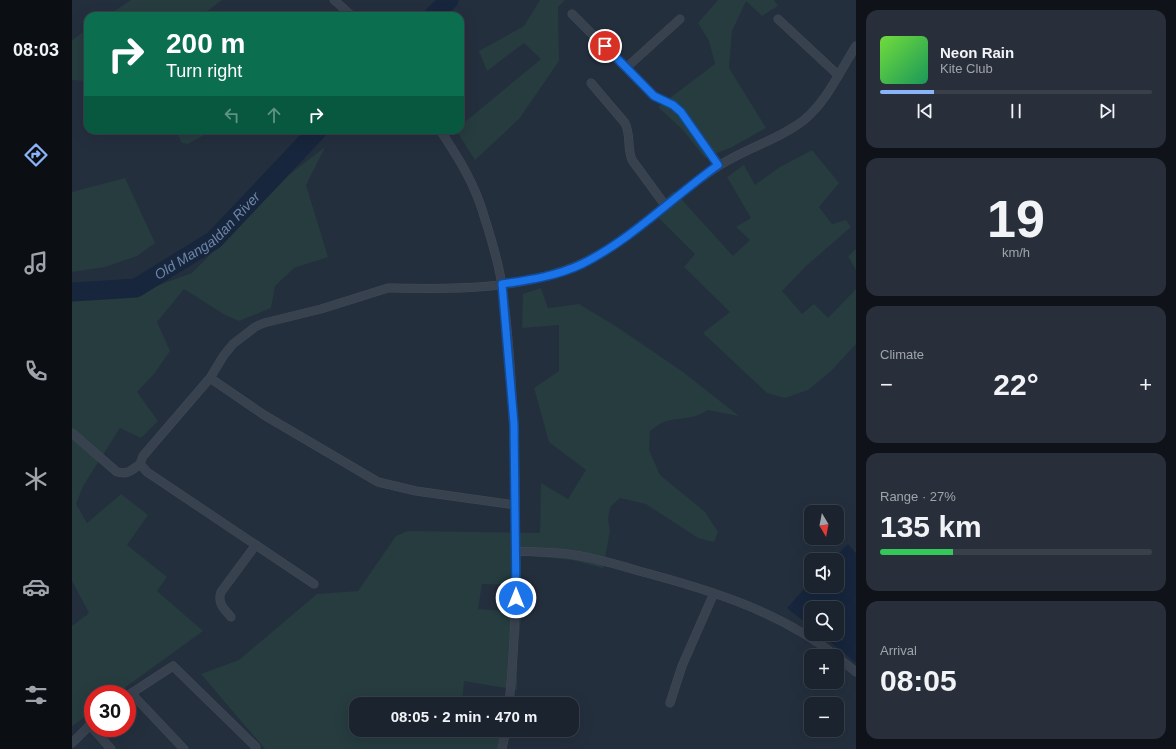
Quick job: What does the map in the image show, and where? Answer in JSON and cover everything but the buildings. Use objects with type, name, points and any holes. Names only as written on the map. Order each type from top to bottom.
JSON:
[{"type":"street","points":[[334,0],[348,12]]},
{"type":"street","points":[[572,14],[627,67],[654,96],[673,105],[681,112],[718,165]]},
{"type":"street","points":[[627,67],[680,19]]},
{"type":"street","points":[[778,20],[838,75]]},
{"type":"street","points":[[72,433],[117,472],[123,474],[129,473],[140,464],[140,460],[149,448],[210,378],[224,355],[233,344],[264,323],[321,309],[388,288],[443,290],[502,284],[558,273],[581,264],[624,238],[690,184],[718,165],[783,133],[803,120],[817,108],[856,46]]},
{"type":"street","points":[[591,83],[625,123],[628,129],[629,153],[632,160],[665,205]]},
{"type":"street","points":[[443,134],[460,161],[474,187],[484,215],[502,284],[514,424],[516,629],[510,697]]},
{"type":"street","points":[[210,378],[264,415],[378,482],[416,491],[515,505]]},
{"type":"street","points":[[140,464],[146,472],[314,584]]},
{"type":"street","points":[[231,617],[222,607],[219,597],[221,592],[255,546]]},
{"type":"street","points":[[516,551],[568,554],[596,559],[714,593],[788,624],[813,638],[827,649]]},
{"type":"street","points":[[670,703],[682,666],[714,593]]},
{"type":"street","points":[[844,662],[856,672]]},
{"type":"street","points":[[136,690],[173,666],[256,747]]},
{"type":"street","points":[[136,702],[184,749]]},
{"type":"street","points":[[72,743],[84,731]]},
{"type":"street","points":[[101,737],[111,749]]},
{"type":"street","points":[[502,749],[505,737]]},
{"type":"green space","points":[[131,0],[222,0],[206,12],[113,12]]},
{"type":"green space","points":[[540,0],[565,0],[558,7],[559,61],[519,119],[475,160],[459,134],[464,134],[464,123],[541,59],[524,43],[487,71],[479,51],[524,26]]},
{"type":"green space","points":[[718,0],[774,0],[778,6],[762,16],[746,1],[732,31],[729,68],[766,128],[732,147],[705,158],[682,129],[658,107],[715,64],[709,41],[698,23]]},
{"type":"green space","points":[[84,32],[84,81],[72,80],[72,40]]},
{"type":"green space","points":[[177,134],[206,134],[188,144],[182,143]]},
{"type":"green space","points":[[325,147],[306,185],[328,257],[294,268],[275,286],[271,308],[239,321],[225,315],[184,289],[157,322],[170,351],[154,374],[137,392],[158,421],[141,438],[120,428],[83,486],[76,504],[87,523],[121,494],[148,515],[127,545],[167,577],[157,591],[203,631],[128,685],[84,685],[84,717],[72,726],[72,626],[89,613],[72,581],[72,299],[134,294],[192,273],[290,174]]},
{"type":"green space","points":[[812,150],[839,183],[819,207],[832,224],[846,220],[851,227],[805,267],[782,291],[802,314],[814,304],[828,318],[856,289],[856,344],[831,371],[808,390],[785,398],[767,393],[703,333],[730,312],[684,267],[695,254],[652,211],[674,191],[733,256],[750,240],[736,227],[751,218],[727,177],[744,165],[755,185],[780,167]]},
{"type":"green space","points":[[125,178],[155,243],[137,256],[105,267],[72,272],[72,192]]},
{"type":"green space","points":[[856,249],[856,270],[848,256]]},
{"type":"green space","points":[[541,288],[548,308],[579,304],[617,327],[683,372],[739,416],[707,410],[696,416],[669,420],[650,431],[649,450],[660,475],[705,512],[718,532],[714,542],[698,538],[646,504],[620,498],[610,507],[608,520],[610,531],[603,568],[572,560],[521,555],[521,585],[482,584],[478,609],[522,612],[517,652],[517,690],[464,681],[463,697],[349,697],[349,737],[508,737],[505,749],[265,749],[201,674],[239,660],[317,594],[358,591],[396,536],[408,531],[540,533],[541,483],[568,499],[586,470],[549,442],[534,388],[559,371],[559,325],[522,328],[523,294]]},
{"type":"water","points":[[848,544],[856,553],[856,663],[844,653],[844,649],[839,649],[829,641],[844,641],[844,601],[804,601],[804,621],[787,608],[804,589],[804,593],[844,593],[844,553],[839,553]]},
{"type":"waterway","name":"Old Mangaldan River","points":[[437,12],[449,0]]},
{"type":"waterway","name":"Old Mangaldan River","points":[[72,292],[136,288],[214,240],[314,134]]},
{"type":"route","points":[[516,598],[514,424],[502,284],[540,278],[558,273],[591,259],[624,238],[690,184],[718,165],[687,118],[673,105],[654,96],[605,46]]}]
